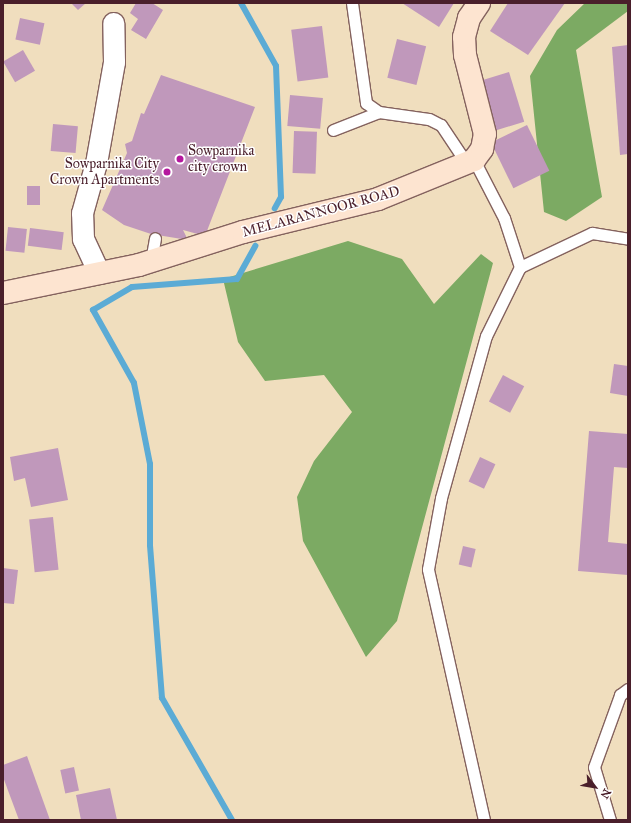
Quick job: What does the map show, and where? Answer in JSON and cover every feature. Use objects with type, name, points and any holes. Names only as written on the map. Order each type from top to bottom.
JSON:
[{"type":"street","points":[[470,162],[482,149],[485,134],[465,55],[464,37],[469,18],[479,3]]},
{"type":"street","points":[[99,273],[83,239],[82,213],[96,163],[114,62],[113,23]]},
{"type":"street","name":"MELARANNOOR ROAD","points":[[3,293],[151,261],[243,232],[378,199],[470,162]]},
{"type":"lane","points":[[352,3],[366,103],[380,112],[429,119],[441,125],[470,162],[504,218],[520,267]]},
{"type":"lane","points":[[333,130],[380,112]]},
{"type":"lane","points":[[484,820],[428,569],[441,498],[486,336],[520,267],[592,233],[628,239]]},
{"type":"lane","points":[[151,261],[155,238]]},
{"type":"lane","points":[[610,820],[594,767],[620,694],[628,689]]},
{"type":"green space","points":[[585,3],[628,3],[628,11],[576,50],[602,197],[566,221],[544,212],[530,76],[557,30]]},
{"type":"green space","points":[[348,241],[402,259],[434,304],[481,254],[493,263],[397,621],[366,657],[303,541],[297,497],[314,461],[352,412],[324,375],[265,381],[238,342],[223,279]]},
{"type":"building","points":[[71,3],[86,3],[78,10]]},
{"type":"building","points":[[136,3],[152,3],[163,10],[146,39],[131,30],[138,19],[130,13]]},
{"type":"building","points":[[402,3],[454,3],[439,27]]},
{"type":"building","points":[[508,3],[565,3],[528,55],[490,31]]},
{"type":"building","points":[[20,18],[44,23],[40,45],[15,40]]},
{"type":"building","points":[[322,26],[328,78],[298,81],[291,30]]},
{"type":"building","points":[[397,39],[426,46],[416,85],[387,78]]},
{"type":"building","points":[[628,45],[628,154],[620,155],[612,47]]},
{"type":"building","points":[[23,50],[35,71],[15,82],[3,62]]},
{"type":"building","points":[[509,72],[524,122],[491,132],[476,82]]},
{"type":"building","name":"Sowparnika city crown","points":[[161,75],[255,107],[205,236],[183,230],[188,240],[151,234],[124,225],[102,210],[127,153],[125,144],[132,141],[141,113],[144,114]]},
{"type":"building","points":[[290,95],[323,98],[320,129],[287,126]]},
{"type":"building","points":[[53,124],[78,126],[76,153],[51,151]]},
{"type":"building","points":[[527,125],[549,171],[513,188],[491,143]]},
{"type":"building","points":[[294,131],[317,132],[316,174],[293,173]]},
{"type":"building","points":[[27,186],[40,186],[40,205],[27,205]]},
{"type":"building","points":[[8,227],[27,229],[24,253],[5,251]]},
{"type":"building","points":[[30,228],[64,232],[62,250],[28,246]]},
{"type":"building","points":[[614,364],[628,366],[628,396],[610,393]]},
{"type":"building","points":[[503,375],[524,386],[510,413],[489,401]]},
{"type":"building","points":[[589,431],[628,434],[628,468],[614,467],[608,542],[628,544],[628,575],[578,571]]},
{"type":"building","points":[[58,448],[68,500],[31,507],[25,478],[14,481],[10,457]]},
{"type":"building","points":[[480,457],[495,464],[484,489],[469,481]]},
{"type":"building","points":[[53,517],[59,570],[35,572],[29,520]]},
{"type":"building","points":[[463,546],[476,549],[471,567],[459,565]]},
{"type":"building","points":[[3,568],[18,570],[14,604],[3,603]]},
{"type":"building","points":[[27,756],[50,820],[19,820],[3,777],[3,765]]},
{"type":"building","points":[[74,767],[79,790],[65,793],[60,770]]},
{"type":"building","points":[[110,788],[117,820],[81,820],[76,795]]},
{"type":"waterway","points":[[241,3],[276,66],[281,197],[275,208]]},
{"type":"waterway","points":[[232,820],[162,698],[150,545],[150,464],[134,383],[93,310],[132,287],[237,279],[255,246]]},
{"type":"place","name":"Sowparnika city crown","points":[[180,159]]},
{"type":"place","name":"Sowparnika City Crown Apartments","points":[[167,172]]}]
